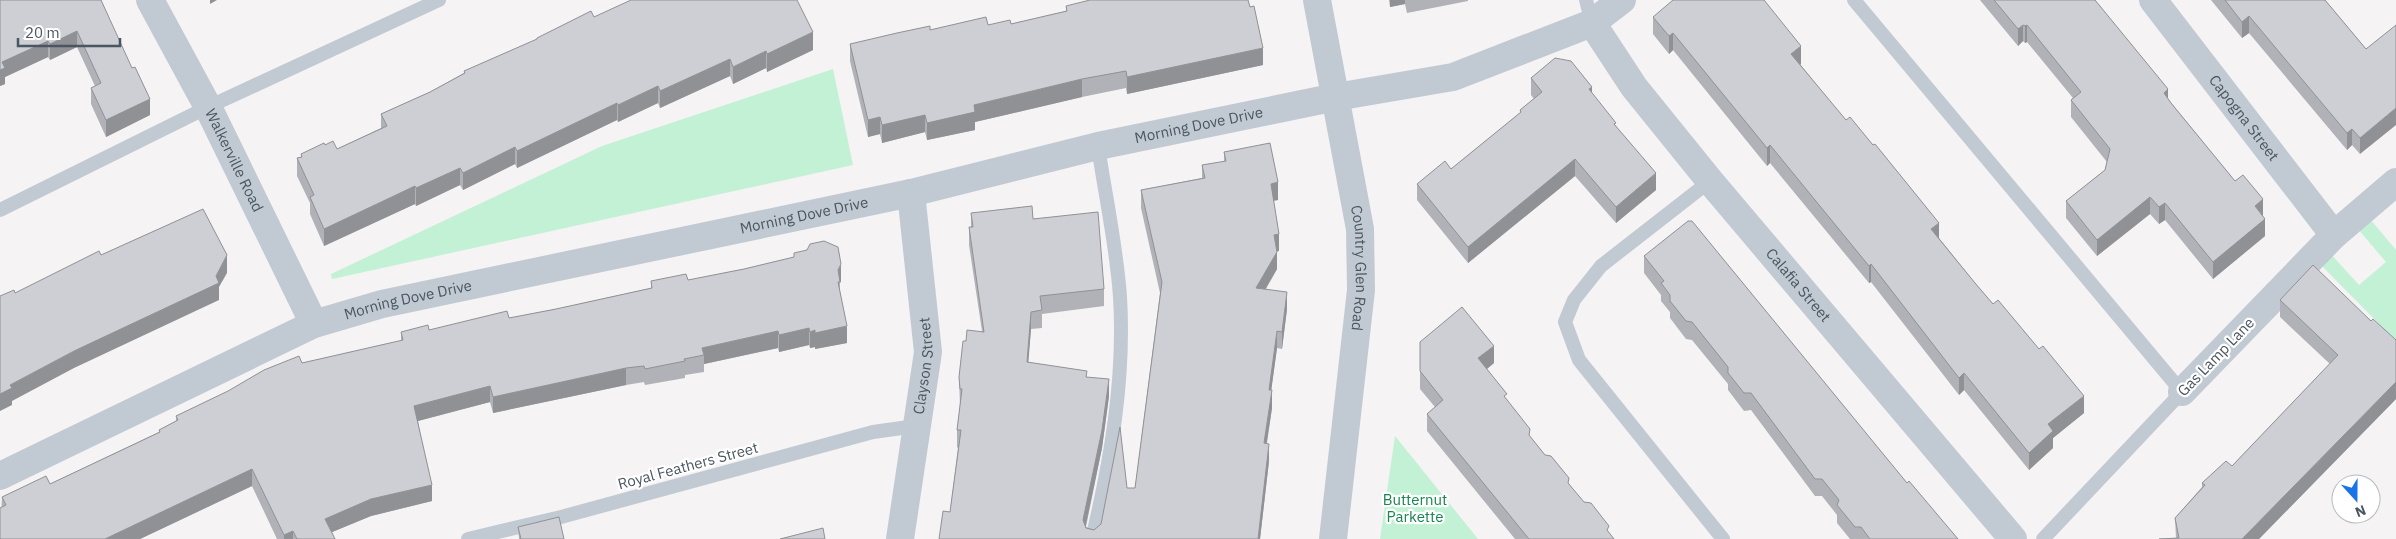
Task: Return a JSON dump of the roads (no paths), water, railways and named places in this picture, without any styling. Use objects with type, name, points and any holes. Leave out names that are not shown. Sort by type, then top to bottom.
[{"type":"street","name":"Walkerville Road","points":[[150,0],[208,107],[314,324]]},
{"type":"street","name":"Country Glen Road","points":[[1317,0],[1360,229],[1361,290],[1332,539]]},
{"type":"street","name":"Morning Dove Drive","points":[[0,476],[314,324],[382,304],[912,193],[1098,146],[1336,97],[1453,77],[1589,12],[1622,0]]},
{"type":"street","name":"Capogna Street","points":[[2153,0],[2334,236]]},
{"type":"street","name":"Calafia Street","points":[[1589,12],[1634,87],[1710,181],[2013,539]]},
{"type":"street","name":"Gas Lamp Lane","points":[[2182,392],[2334,236],[2396,182]]},
{"type":"street","name":"Clayson Street","points":[[900,539],[928,352],[912,193]]},
{"type":"lane","points":[[0,210],[208,107],[439,0]]},
{"type":"lane","points":[[1854,0],[2182,392]]},
{"type":"lane","points":[[1092,539],[1108,473],[1120,376],[1120,297],[1098,146]]},
{"type":"lane","points":[[1710,181],[1600,266],[1574,300],[1565,322],[1579,360],[1723,539]]},
{"type":"lane","name":"Gas Lamp Lane","points":[[2043,539],[2182,392]]},
{"type":"lane","name":"Royal Feathers Street","points":[[468,539],[561,517],[873,432],[916,426]]},
{"type":"park label","name":"Butternut Parkette","points":[[1415,508]]}]
